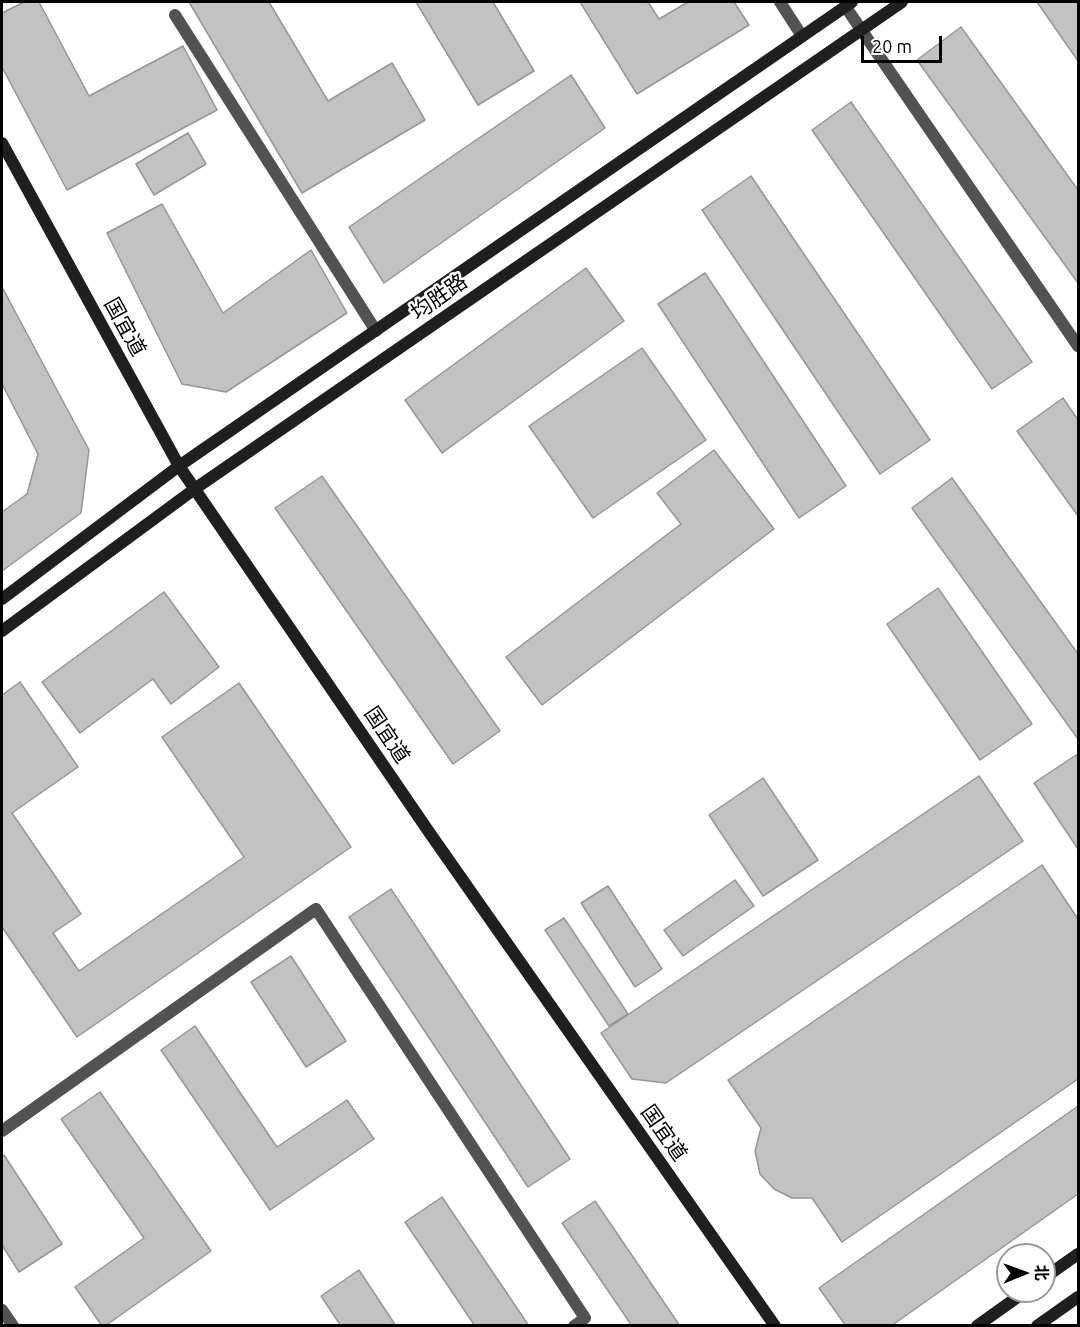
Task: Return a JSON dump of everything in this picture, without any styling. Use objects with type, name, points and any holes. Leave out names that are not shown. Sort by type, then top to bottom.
[{"type":"street","name":"均胜路","points":[[2,631],[196,488],[902,2]]},
{"type":"street","name":"均胜路","points":[[2,599],[180,466],[848,4]]},
{"type":"street","name":"国宜道","points":[[2,143],[180,466],[429,832],[775,1326]]},
{"type":"street","points":[[1056,1270],[1078,1254]]},
{"type":"street","points":[[1037,1326],[1078,1297]]},
{"type":"street","points":[[977,1326],[1009,1303]]},
{"type":"lane","points":[[780,2],[802,36]]},
{"type":"lane","points":[[848,4],[860,31],[1078,346]]},
{"type":"lane","points":[[175,15],[376,331]]},
{"type":"lane","points":[[2,1131],[316,909],[585,1318],[574,1326]]},
{"type":"lane","points":[[2,1310],[13,1326]]},
{"type":"building","points":[[24,2],[39,2],[89,96],[183,46],[217,110],[67,190],[2,67],[2,13]]},
{"type":"building","points":[[189,2],[269,2],[328,101],[392,63],[425,120],[302,193]]},
{"type":"building","points":[[416,2],[493,2],[534,71],[478,105]]},
{"type":"building","points":[[580,2],[648,2],[659,19],[688,2],[734,2],[749,25],[637,94]]},
{"type":"building","points":[[1037,2],[1078,2],[1078,61]]},
{"type":"building","points":[[961,27],[1078,190],[1078,283],[917,60]]},
{"type":"building","points":[[571,75],[605,128],[384,283],[349,227]]},
{"type":"building","points":[[851,102],[1032,362],[992,389],[812,130]]},
{"type":"building","points":[[188,133],[206,164],[154,195],[136,164]]},
{"type":"building","points":[[751,176],[930,440],[880,474],[702,210]]},
{"type":"building","points":[[162,204],[223,313],[311,250],[347,313],[226,392],[182,384],[107,233]]},
{"type":"building","points":[[586,268],[624,321],[442,453],[405,400]]},
{"type":"building","points":[[705,273],[846,486],[799,518],[658,304]]},
{"type":"building","points":[[2,287],[89,450],[81,513],[2,571],[2,512],[27,494],[38,454],[2,384]]},
{"type":"building","points":[[642,348],[706,440],[593,518],[529,426]]},
{"type":"building","points":[[1063,398],[1078,420],[1078,516],[1017,431]]},
{"type":"building","points":[[714,450],[774,529],[542,705],[506,657],[681,524],[657,493]]},
{"type":"building","points":[[322,476],[500,731],[453,764],[275,508]]},
{"type":"building","points":[[952,478],[1078,654],[1078,739],[912,508]]},
{"type":"building","points":[[938,588],[1032,724],[980,760],[887,624]]},
{"type":"building","points":[[164,592],[219,667],[171,704],[153,679],[80,733],[42,682]]},
{"type":"building","points":[[20,682],[78,767],[12,813],[81,914],[53,933],[79,971],[244,857],[162,737],[239,683],[351,847],[77,1037],[2,927],[2,695]]},
{"type":"building","points":[[1076,755],[1078,758],[1078,849],[1034,783]]},
{"type":"building","points":[[979,776],[1023,841],[666,1083],[632,1079],[601,1033]]},
{"type":"building","points":[[763,778],[818,860],[763,896],[709,815]]},
{"type":"building","points":[[1042,865],[1078,919],[1078,1079],[842,1242],[812,1198],[792,1198],[774,1189],[760,1174],[755,1151],[761,1128],[728,1080]]},
{"type":"building","points":[[735,880],[754,906],[683,956],[664,930]]},
{"type":"building","points":[[608,886],[662,969],[635,987],[581,903]]},
{"type":"building","points":[[391,889],[570,1159],[528,1187],[349,917]]},
{"type":"building","points":[[564,918],[628,1014],[609,1026],[545,930]]},
{"type":"building","points":[[291,956],[346,1041],[306,1067],[251,982]]},
{"type":"building","points":[[195,1026],[277,1147],[347,1100],[374,1139],[270,1210],[161,1050]]},
{"type":"building","points":[[100,1092],[211,1251],[105,1326],[102,1326],[75,1287],[144,1238],[61,1119]]},
{"type":"building","points":[[1078,1106],[1078,1194],[1009,1243],[996,1243],[996,1252],[891,1326],[846,1326],[819,1288]]},
{"type":"building","points":[[4,1155],[62,1244],[19,1272],[2,1245],[2,1157]]},
{"type":"building","points":[[442,1197],[529,1326],[475,1326],[405,1222]]},
{"type":"building","points":[[595,1201],[680,1326],[632,1326],[562,1223]]},
{"type":"building","points":[[359,1270],[396,1326],[341,1326],[321,1296]]}]
